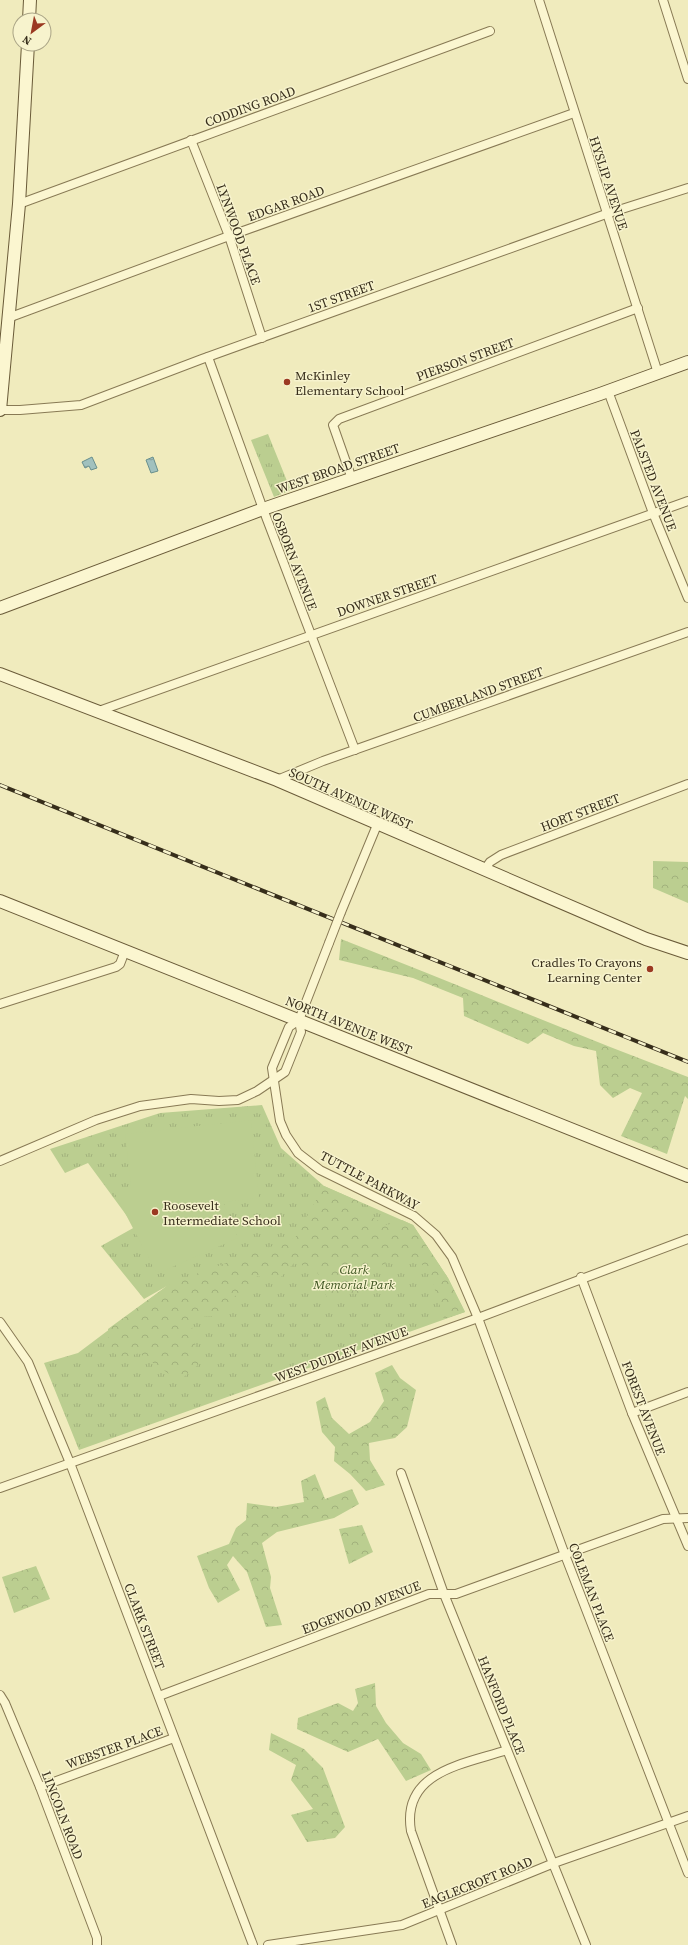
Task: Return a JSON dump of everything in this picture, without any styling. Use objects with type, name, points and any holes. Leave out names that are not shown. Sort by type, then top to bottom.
[{"type":"main road","points":[[29,12],[30,0]]},
{"type":"main road","points":[[0,410],[19,204],[28,52]]},
{"type":"main road","name":"WEST BROAD STREET","points":[[0,608],[263,509],[608,391],[688,362]]},
{"type":"main road","name":"SOUTH AVENUE WEST","points":[[0,674],[95,712],[276,780],[646,939],[688,953]]},
{"type":"main road","name":"NORTH AVENUE WEST","points":[[0,901],[688,1176]]},
{"type":"street","name":"HYSLIP AVENUE","points":[[539,0],[606,214],[658,373]]},
{"type":"street","points":[[663,0],[688,79]]},
{"type":"street","name":"CODDING ROAD","points":[[19,204],[490,30]]},
{"type":"street","name":"EDGAR ROAD","points":[[8,318],[229,236],[574,113]]},
{"type":"street","name":"LYNWOOD PLACE","points":[[191,140],[229,236],[262,338]]},
{"type":"street","name":"1ST STREET","points":[[0,410],[20,410],[81,404],[606,214],[688,188]]},
{"type":"street","name":"PIERSON STREET","points":[[352,479],[333,426],[339,419],[638,308]]},
{"type":"street","name":"OSBORN AVENUE","points":[[208,357],[310,635],[355,750]]},
{"type":"street","name":"PALSTED AVENUE","points":[[608,391],[653,513],[688,598]]},
{"type":"street","name":"DOWNER STREET","points":[[95,712],[688,501]]},
{"type":"street","name":"CUMBERLAND STREET","points":[[276,780],[355,750],[688,632]]},
{"type":"street","name":"HORT STREET","points":[[485,870],[490,862],[501,855],[688,784]]},
{"type":"street","name":"TUTTLE PARKWAY","points":[[0,1161],[96,1120],[140,1106],[191,1098],[219,1101],[238,1100],[257,1092],[285,1072],[301,1032],[299,1020],[377,824]]},
{"type":"street","points":[[0,1004],[116,967],[120,964],[125,951]]},
{"type":"street","name":"TUTTLE PARKWAY","points":[[299,1020],[289,1027],[272,1068],[280,1121],[286,1135],[298,1153],[320,1170],[414,1216],[436,1236],[452,1257],[478,1318]]},
{"type":"street","name":"WEST DUDLEY AVENUE","points":[[0,1488],[478,1318],[581,1277],[688,1239]]},
{"type":"street","name":"FOREST AVENUE","points":[[581,1277],[632,1413],[688,1546]]},
{"type":"street","name":"COLEMAN PLACE","points":[[478,1318],[565,1555],[688,1873]]},
{"type":"street","name":"CLARK STREET","points":[[0,1322],[28,1362],[70,1463],[253,1945]]},
{"type":"street","points":[[632,1413],[688,1392]]},
{"type":"street","name":"HANFORD PLACE","points":[[401,1473],[444,1594],[586,1945]]},
{"type":"street","name":"EDGEWOOD AVENUE","points":[[159,1696],[429,1594],[456,1594],[663,1519],[688,1518]]},
{"type":"street","name":"LINCOLN ROAD","points":[[0,1695],[5,1703],[40,1787],[97,1938],[97,1945]]},
{"type":"street","name":"WEBSTER PLACE","points":[[40,1787],[174,1738]]},
{"type":"street","points":[[452,1945],[410,1830],[409,1820],[412,1801],[419,1787],[435,1775],[507,1750]]},
{"type":"street","name":"EAGLECROFT ROAD","points":[[268,1945],[402,1925],[554,1863],[688,1816]]},
{"type":"green space","points":[[268,434],[287,481],[298,477],[301,486],[274,497],[251,440]]},
{"type":"green space","points":[[653,861],[688,862],[688,903],[653,888]]},
{"type":"green space","points":[[341,939],[688,1077],[688,1099],[685,1096],[667,1154],[621,1136],[642,1093],[630,1088],[613,1098],[600,1085],[596,1051],[574,1046],[543,1033],[528,1044],[464,1016],[463,998],[413,978],[339,960]]},
{"type":"green space","name":"Clark Memorial Park","points":[[262,1105],[281,1148],[324,1186],[413,1225],[448,1278],[465,1312],[79,1450],[44,1363],[78,1353],[167,1286],[144,1299],[101,1246],[135,1227],[88,1163],[65,1173],[50,1149],[160,1113]]},
{"type":"green space","points":[[251,1120],[259,1198],[223,1202],[238,1238],[161,1272],[155,1270],[115,1194],[131,1186],[125,1134]]},
{"type":"green space","points":[[324,1186],[358,1201],[359,1211],[387,1225],[402,1220],[413,1225],[448,1278],[465,1312],[444,1319],[429,1271],[415,1258],[402,1258],[373,1268],[359,1262],[353,1272],[363,1292],[327,1298],[316,1269],[294,1263],[277,1281],[257,1276],[251,1292],[235,1296],[220,1316],[193,1317],[192,1327],[199,1364],[179,1381],[139,1353],[119,1359],[108,1341],[108,1329],[171,1283],[295,1238]]},
{"type":"green space","points":[[392,1365],[400,1378],[416,1390],[407,1427],[395,1438],[369,1443],[370,1460],[385,1485],[366,1491],[350,1474],[334,1461],[335,1447],[322,1432],[316,1402],[325,1397],[332,1418],[349,1434],[370,1422],[384,1401],[375,1373]]},
{"type":"green space","points":[[315,1474],[325,1499],[352,1489],[359,1504],[334,1518],[277,1532],[262,1543],[271,1577],[270,1588],[282,1625],[266,1627],[247,1572],[233,1556],[227,1565],[240,1590],[218,1603],[209,1588],[197,1556],[229,1544],[236,1528],[246,1520],[247,1503],[276,1507],[304,1502],[301,1481]]},
{"type":"green space","points":[[362,1525],[373,1552],[349,1564],[339,1529]]},
{"type":"green space","points":[[36,1566],[50,1599],[14,1613],[2,1577]]},
{"type":"green space","points":[[375,1683],[376,1706],[386,1723],[403,1743],[421,1754],[431,1770],[406,1781],[378,1739],[348,1752],[297,1729],[298,1718],[338,1703],[353,1711],[358,1703],[355,1689]]},
{"type":"green space","points":[[271,1733],[304,1749],[323,1768],[345,1827],[335,1838],[307,1842],[291,1815],[313,1809],[291,1780],[296,1765],[269,1750]]},
{"type":"water","points":[[92,457],[97,468],[91,470],[89,466],[85,468],[82,462]]},
{"type":"water","points":[[153,457],[158,471],[151,473],[146,460]]},
{"type":"railway","points":[[0,785],[688,1062]]},
{"type":"place","name":"McKinley Elementary School","points":[[287,382]]},
{"type":"place","name":"Cradles To Crayons Learning Center","points":[[650,969]]},
{"type":"place","name":"Roosevelt Intermediate School","points":[[155,1212]]}]
